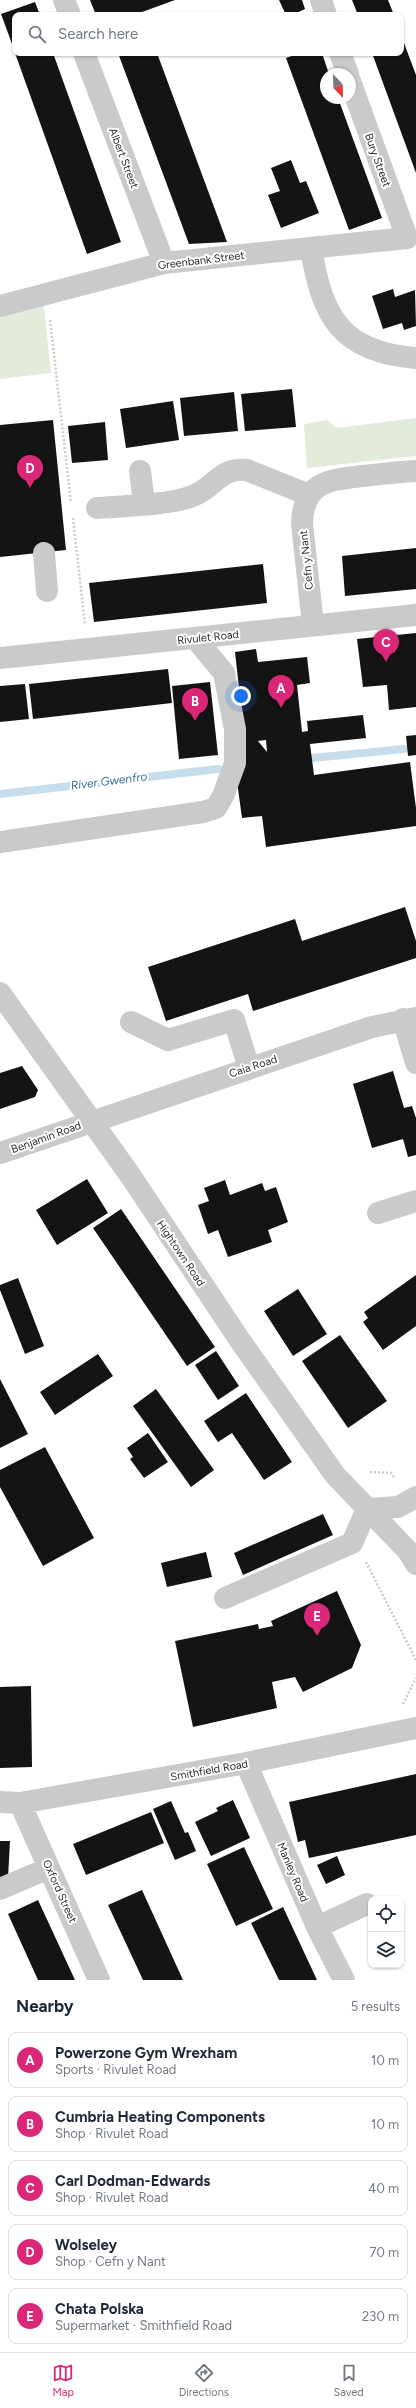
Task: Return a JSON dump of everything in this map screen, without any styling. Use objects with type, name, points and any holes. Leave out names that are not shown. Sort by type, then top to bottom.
[{"type":"street","points":[[64,0],[69,12]]},
{"type":"street","points":[[321,0],[325,12]]},
{"type":"street","name":"Albert Street","points":[[85,56],[164,263]]},
{"type":"street","points":[[341,56],[346,68]]},
{"type":"street","name":"Bury Street","points":[[356,98],[406,238]]},
{"type":"street","name":"Greenbank Street","points":[[0,306],[164,263],[406,238]]},
{"type":"street","points":[[311,248],[321,293],[335,324],[347,334],[373,349],[389,354],[416,358]]},
{"type":"street","points":[[98,508],[186,499],[208,487],[223,473],[239,469],[247,470],[309,495],[320,485],[334,479],[416,471]]},
{"type":"street","points":[[140,471],[144,503]]},
{"type":"street","name":"Cefn y Nant","points":[[309,495],[303,508],[302,524],[313,625]]},
{"type":"street","points":[[44,553],[47,591]]},
{"type":"street","name":"Rivulet Road","points":[[0,658],[416,615]]},
{"type":"street","points":[[0,842],[203,812],[216,808],[223,796],[235,763],[235,729],[224,673],[196,638]]},
{"type":"street","name":"Hightown Road","points":[[0,993],[92,1120],[239,1339],[319,1451],[334,1475],[408,1551],[416,1564]]},
{"type":"street","points":[[409,1018],[416,1063]]},
{"type":"street","name":"Caia Road","points":[[92,1120],[372,1027],[409,1018]]},
{"type":"street","points":[[131,1022],[168,1040],[234,1020],[249,1068]]},
{"type":"street","name":"Benjamin Road","points":[[0,1153],[92,1120]]},
{"type":"street","points":[[378,1213],[416,1201]]},
{"type":"street","points":[[225,1598],[352,1543],[367,1509],[398,1507],[412,1499]]},
{"type":"street","name":"Smithfield Road","points":[[10,1803],[246,1764],[416,1728]]},
{"type":"street","name":"Manley Road","points":[[246,1764],[317,1927],[344,1980]]},
{"type":"street","name":"Oxford Street","points":[[10,1803],[49,1868],[99,1980]]},
{"type":"street","points":[[0,1889],[49,1868]]},
{"type":"street","points":[[317,1927],[367,1904]]},
{"type":"path","points":[[49,317],[72,507]]},
{"type":"path","points":[[72,514],[88,649]]},
{"type":"path","points":[[365,1469],[370,1473],[391,1473],[412,1499]]},
{"type":"green space","points":[[43,298],[51,373],[0,379],[0,310]]},
{"type":"green space","points":[[416,418],[416,456],[307,468],[304,424],[327,420],[337,428]]},
{"type":"building","points":[[90,0],[175,0],[142,12],[95,12]]},
{"type":"building","points":[[279,0],[302,0],[305,9],[298,12],[285,12]]},
{"type":"building","points":[[352,0],[388,0],[393,12],[357,12]]},
{"type":"building","points":[[35,2],[39,12],[12,12],[12,44],[1,14]]},
{"type":"building","points":[[404,43],[416,75],[416,173],[373,56],[404,56]]},
{"type":"building","points":[[16,56],[54,56],[121,242],[87,254]]},
{"type":"building","points":[[119,56],[158,56],[227,242],[189,244]]},
{"type":"building","points":[[292,56],[323,56],[327,68],[320,68],[320,104],[340,104],[382,218],[349,230],[286,58]]},
{"type":"building","points":[[291,160],[300,183],[306,181],[319,213],[281,228],[268,195],[280,191],[271,168]]},
{"type":"building","points":[[393,289],[395,297],[415,290],[416,326],[404,330],[402,323],[383,329],[372,296]]},
{"type":"building","points":[[292,389],[296,427],[245,431],[241,394]]},
{"type":"building","points":[[234,392],[238,431],[184,436],[180,398]]},
{"type":"building","points":[[173,401],[179,440],[126,448],[120,409]]},
{"type":"building","points":[[53,420],[66,550],[0,557],[0,425]]},
{"type":"building","points":[[105,422],[108,460],[72,463],[68,426]]},
{"type":"building","points":[[416,548],[416,589],[345,596],[342,556]]},
{"type":"building","points":[[263,564],[267,603],[94,622],[89,583]]},
{"type":"building","points":[[416,633],[416,707],[389,710],[387,685],[363,687],[357,639]]},
{"type":"building","points":[[256,649],[258,662],[307,657],[310,683],[297,685],[302,732],[308,731],[307,721],[363,715],[366,738],[310,744],[314,775],[410,762],[416,808],[416,826],[266,847],[262,816],[242,818],[235,767],[245,742],[235,652]],"holes":[[[266,740],[267,752],[258,741]]]},
{"type":"building","points":[[168,669],[172,703],[33,719],[29,684]]},
{"type":"building","points":[[210,682],[218,755],[179,759],[172,686]]},
{"type":"building","points":[[25,684],[29,719],[0,722],[0,686]]},
{"type":"building","points":[[416,735],[416,755],[408,756],[406,736]]},
{"type":"building","points":[[405,907],[416,941],[416,958],[253,1011],[248,994],[166,1021],[148,967],[295,919],[302,941]]},
{"type":"building","points":[[22,1066],[38,1090],[35,1097],[0,1109],[0,1073]]},
{"type":"building","points":[[393,1071],[404,1108],[412,1106],[416,1118],[416,1155],[408,1157],[403,1139],[372,1148],[353,1084]]},
{"type":"building","points":[[87,1179],[108,1213],[57,1245],[36,1210]]},
{"type":"building","points":[[225,1180],[230,1195],[262,1183],[265,1191],[276,1187],[288,1222],[268,1230],[272,1242],[228,1257],[218,1230],[208,1234],[198,1205],[209,1201],[204,1188]]},
{"type":"building","points":[[121,1209],[215,1347],[187,1366],[93,1228]]},
{"type":"building","points":[[416,1275],[416,1326],[383,1350],[363,1322],[368,1318],[364,1312]]},
{"type":"building","points":[[18,1278],[44,1346],[25,1354],[0,1290],[0,1285]]},
{"type":"building","points":[[298,1289],[327,1334],[293,1356],[264,1311]]},
{"type":"building","points":[[340,1335],[387,1401],[348,1428],[302,1361]]},
{"type":"building","points":[[216,1351],[239,1386],[218,1400],[195,1365]]},
{"type":"building","points":[[98,1354],[113,1376],[55,1415],[40,1392]]},
{"type":"building","points":[[0,1379],[28,1434],[0,1448]]},
{"type":"building","points":[[156,1389],[214,1470],[191,1487],[133,1406]]},
{"type":"building","points":[[246,1393],[292,1462],[264,1480],[232,1433],[218,1442],[204,1421]]},
{"type":"building","points":[[148,1433],[168,1462],[144,1478],[130,1459],[133,1457],[127,1448]]},
{"type":"building","points":[[45,1447],[94,1538],[43,1566],[0,1487],[0,1470]]},
{"type":"building","points":[[323,1514],[333,1535],[243,1575],[234,1553]]},
{"type":"building","points":[[206,1552],[212,1577],[167,1587],[161,1563]]},
{"type":"building","points":[[337,1591],[361,1645],[352,1668],[303,1692],[295,1677],[272,1682],[277,1708],[193,1727],[175,1641],[258,1624],[259,1629],[273,1626],[271,1621]]},
{"type":"building","points":[[31,1686],[32,1767],[0,1768],[0,1687]]},
{"type":"building","points":[[416,1774],[416,1835],[309,1858],[305,1840],[298,1842],[289,1802]]},
{"type":"building","points":[[233,1800],[250,1838],[211,1856],[195,1822],[218,1811],[216,1808]]},
{"type":"building","points":[[171,1801],[185,1833],[188,1832],[196,1851],[175,1860],[153,1809]]},
{"type":"building","points":[[151,1812],[164,1843],[86,1875],[73,1844]]},
{"type":"building","points":[[0,1841],[10,1841],[8,1878],[0,1878]]},
{"type":"building","points":[[244,1847],[273,1909],[236,1926],[207,1864]]},
{"type":"building","points":[[337,1856],[345,1875],[326,1884],[317,1865]]},
{"type":"building","points":[[142,1890],[183,1980],[143,1980],[108,1905]]},
{"type":"building","points":[[38,1900],[75,1980],[38,1980],[8,1914]]},
{"type":"building","points":[[283,1907],[317,1980],[279,1980],[251,1923]]},
{"type":"waterway","name":"River Gwenfro","points":[[312,758],[404,749]]},
{"type":"waterway","name":"River Gwenfro","points":[[0,794],[218,769]]},
{"type":"place","name":"Wolseley","points":[[30,488]]},
{"type":"place","name":"Carl Dodman-Edwards","points":[[386,662]]},
{"type":"place","name":"Powerzone Gym Wrexham","points":[[281,708]]},
{"type":"place","name":"Cumbria Heating Components","points":[[195,721]]},
{"type":"place","name":"Chata Polska","points":[[317,1636]]}]
